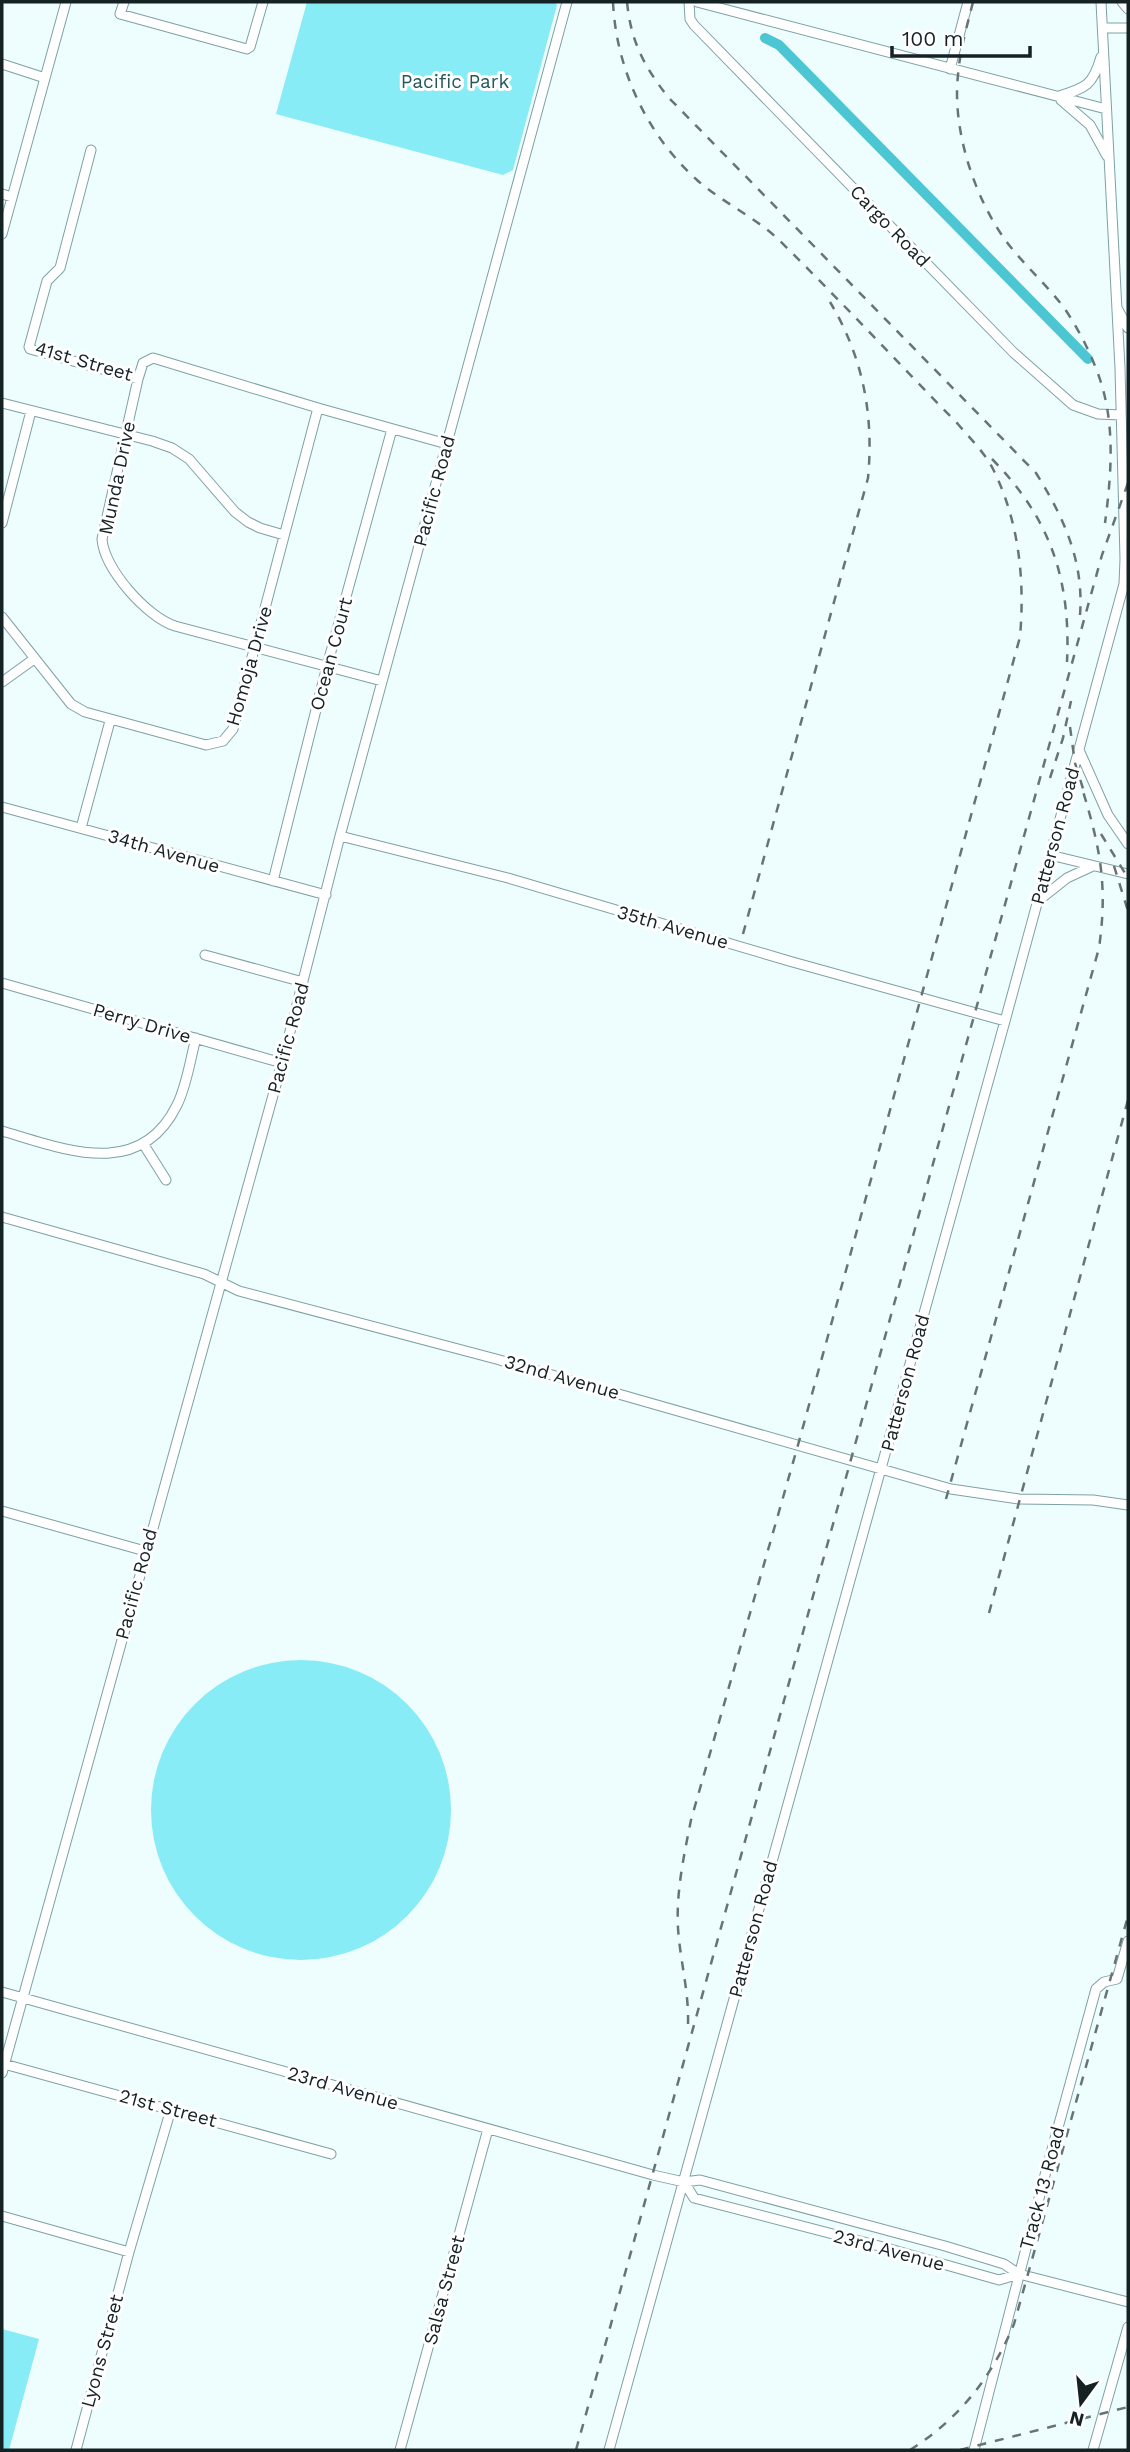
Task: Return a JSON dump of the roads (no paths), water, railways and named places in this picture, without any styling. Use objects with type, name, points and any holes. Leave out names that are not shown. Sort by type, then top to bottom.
[{"type":"street","points":[[2,234],[66,2]]},
{"type":"street","points":[[124,2],[120,14],[247,49],[250,47],[263,2]]},
{"type":"street","name":"Pacific Road","points":[[3,2068],[282,1063],[340,836],[567,2]]},
{"type":"street","name":"Cargo Road","points":[[689,2],[694,25],[1014,353],[1073,405],[1098,414],[1121,415]]},
{"type":"street","points":[[697,2],[1106,109]]},
{"type":"street","points":[[950,69],[968,2]]},
{"type":"street","name":"Patterson Road","points":[[609,2450],[1124,584],[1121,415],[1124,371],[1116,305],[1101,2]]},
{"type":"street","points":[[1122,2],[1128,9]]},
{"type":"street","points":[[1103,27],[1128,28]]},
{"type":"street","points":[[1057,97],[1084,88],[1092,80],[1103,49]]},
{"type":"street","points":[[2,64],[45,78]]},
{"type":"street","points":[[1057,97],[1090,125],[1108,158]]},
{"type":"street","name":"41st Street","points":[[91,150],[60,268],[47,281],[30,349],[138,379],[143,363],[153,358],[447,444]]},
{"type":"street","points":[[2,194],[12,197]]},
{"type":"street","points":[[1116,305],[1128,328]]},
{"type":"street","name":"Munda Drive","points":[[138,379],[103,533],[103,547],[109,564],[144,608],[155,617],[176,626],[382,681]]},
{"type":"street","points":[[2,403],[162,444],[181,453],[200,470],[241,517],[260,528],[284,535]]},
{"type":"street","name":"Homoja Drive","points":[[2,617],[78,709],[205,745],[218,744],[229,736],[233,729],[318,408]]},
{"type":"street","points":[[2,523],[31,411]]},
{"type":"street","name":"Ocean Court","points":[[273,880],[327,666],[392,429]]},
{"type":"street","points":[[1121,462],[1128,435]]},
{"type":"street","points":[[2,681],[34,659]]},
{"type":"street","points":[[81,828],[110,720]]},
{"type":"street","points":[[1079,750],[1108,815],[1128,844]]},
{"type":"street","name":"34th Avenue","points":[[2,807],[326,895]]},
{"type":"street","name":"35th Avenue","points":[[340,836],[508,878],[1005,1021]]},
{"type":"street","points":[[1050,855],[1128,874]]},
{"type":"street","points":[[1037,902],[1067,878],[1093,866]]},
{"type":"street","points":[[205,956],[303,982]]},
{"type":"street","name":"Perry Drive","points":[[2,983],[282,1063]]},
{"type":"street","points":[[2,1131],[54,1146],[103,1154],[126,1152],[144,1145],[164,1125],[176,1107],[196,1038]]},
{"type":"street","points":[[144,1145],[166,1180]]},
{"type":"street","name":"32nd Avenue","points":[[2,1217],[204,1274],[239,1291],[496,1359],[949,1489],[1019,1499],[1093,1500],[1128,1504]]},
{"type":"street","points":[[2,1511],[145,1551]]},
{"type":"street","name":"Track 13 Road","points":[[974,2450],[1096,1989],[1104,1982],[1117,1979],[1128,1941]]},
{"type":"street","name":"23rd Avenue","points":[[2,1992],[684,2182],[700,2180],[945,2246],[1004,2264],[1019,2274],[1128,2302]]},
{"type":"street","name":"21st Street","points":[[3,2068],[171,2109],[331,2154]]},
{"type":"street","name":"Lyons Street","points":[[76,2450],[128,2252],[171,2109]]},
{"type":"street","name":"Salsa Street","points":[[400,2450],[488,2129]]},
{"type":"street","name":"23rd Avenue","points":[[684,2182],[694,2198],[999,2280],[1019,2274]]},
{"type":"street","points":[[2,2216],[128,2252]]},
{"type":"street","points":[[1093,2450],[1128,2327]]},
{"type":"waterway","points":[[765,38],[779,45],[1088,359]]},
{"type":"railway","points":[[613,2],[620,52],[628,76],[649,122],[663,143],[697,180],[779,240],[958,424]]},
{"type":"railway","points":[[627,2],[640,53],[668,97],[1036,473],[1070,541],[1079,576],[1080,615]]},
{"type":"railway","points":[[973,2],[958,75],[958,118],[962,140],[975,183],[995,223],[1013,250],[1065,309],[1095,366],[1102,385],[1109,424],[1110,463],[1105,523]]},
{"type":"railway","points":[[743,934],[868,478],[869,432],[864,387],[851,344],[830,302]]},
{"type":"railway","points":[[688,2024],[679,1940],[678,1901],[691,1820],[798,1445],[1020,637],[1022,593],[1018,550],[1008,508],[988,460],[951,416]]},
{"type":"railway","points":[[992,459],[1029,504],[1053,552],[1065,604],[1067,662]]},
{"type":"railway","points":[[576,2450],[1102,555],[1128,483]]},
{"type":"railway","points":[[1050,778],[1071,701]]},
{"type":"railway","points":[[1070,727],[1075,763],[1085,795]]},
{"type":"railway","points":[[946,1499],[1099,948],[1103,905],[1101,866],[1082,788]]},
{"type":"railway","points":[[1101,834],[1128,878]]},
{"type":"railway","points":[[1114,866],[1128,911]]},
{"type":"railway","points":[[989,1613],[1128,1100]]},
{"type":"railway","points":[[910,2450],[944,2425],[972,2395],[995,2362],[1014,2324],[1128,1916]]},
{"type":"railway","points":[[960,2450],[1128,2407]]},
{"type":"park label","name":"Pacific Park","points":[[455,81]]}]
